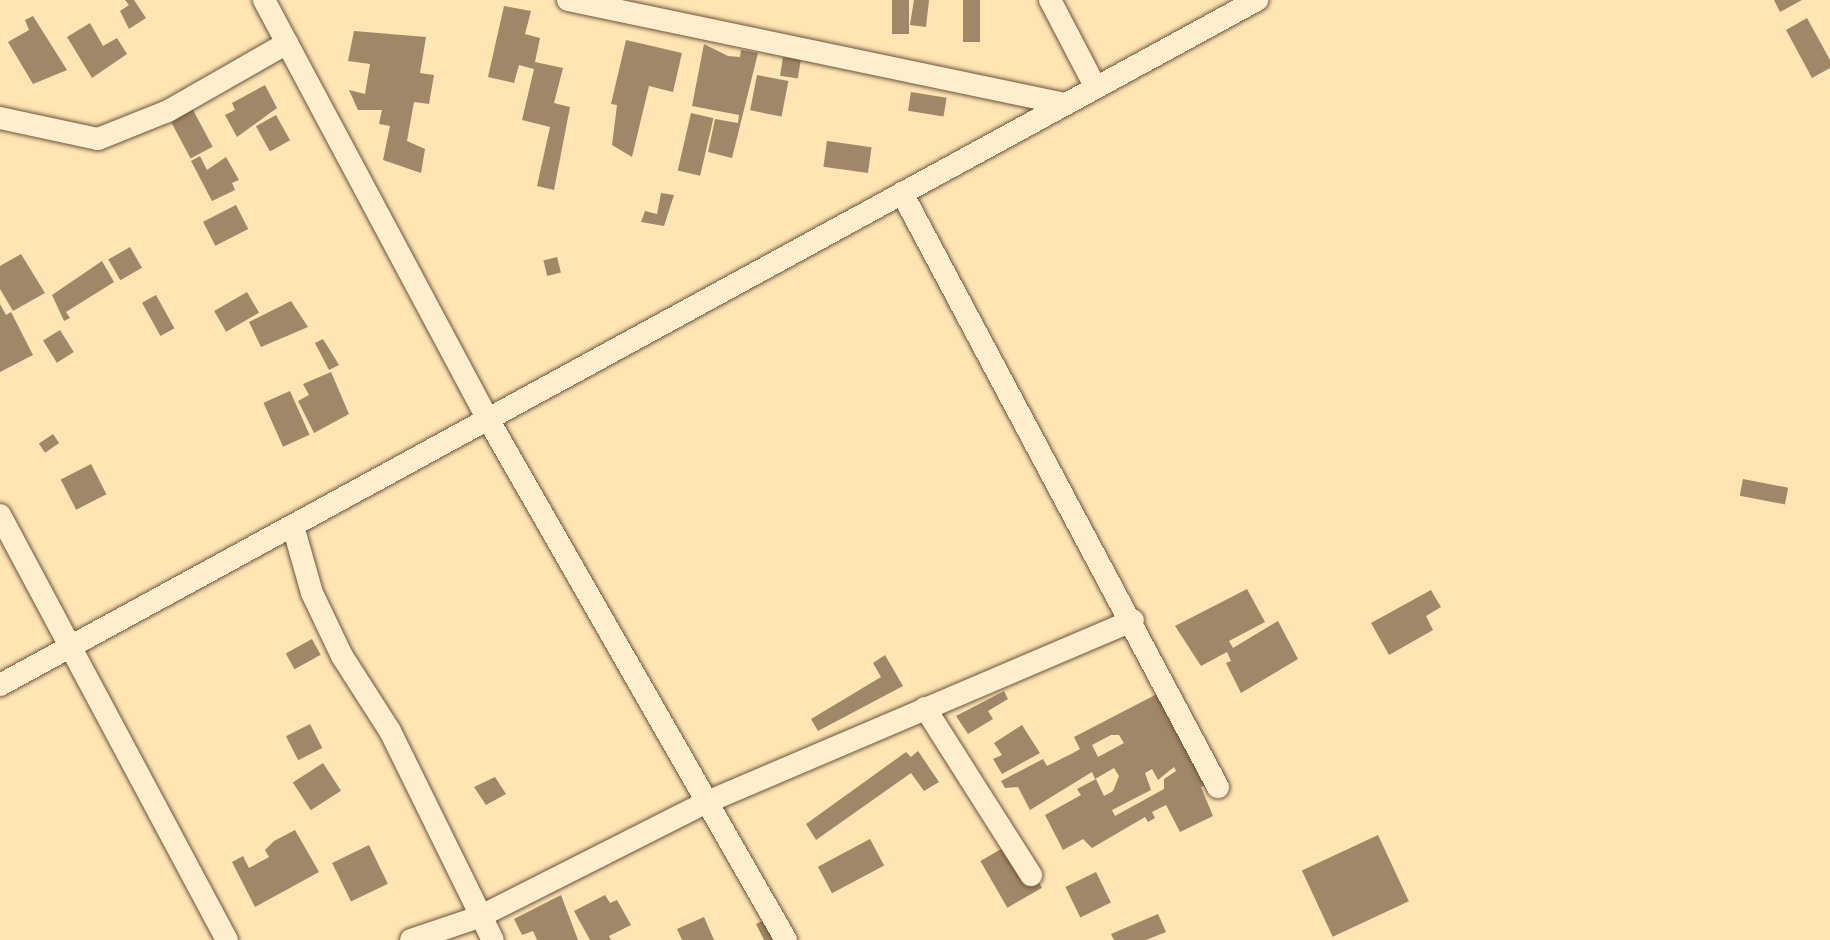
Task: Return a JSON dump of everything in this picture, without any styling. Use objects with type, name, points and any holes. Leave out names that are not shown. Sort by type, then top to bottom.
[{"type":"street","points":[[264,0],[488,419],[786,940]]},
{"type":"street","points":[[568,0],[1065,104]]},
{"type":"street","points":[[1050,0],[1096,88]]},
{"type":"street","points":[[0,685],[1257,0]]},
{"type":"street","points":[[0,118],[98,139],[168,111],[287,43]]},
{"type":"street","points":[[902,193],[1133,620],[1218,787]]},
{"type":"street","points":[[0,515],[227,940]]},
{"type":"street","points":[[293,526],[324,618],[390,731],[493,940]]},
{"type":"street","points":[[411,940],[479,917],[707,802],[1133,620]]},
{"type":"street","points":[[925,708],[1031,875]]},
{"type":"building","points":[[125,0],[134,0],[146,18],[129,29],[120,11],[129,5]]},
{"type":"building","points":[[892,0],[909,0],[909,34],[892,34]]},
{"type":"building","points":[[914,0],[929,0],[926,27],[910,25]]},
{"type":"building","points":[[963,0],[980,0],[980,42],[963,42]]},
{"type":"building","points":[[1774,0],[1802,0],[1780,12]]},
{"type":"building","points":[[504,6],[531,11],[525,34],[540,38],[535,62],[563,68],[554,103],[570,107],[554,190],[537,186],[550,127],[522,120],[534,69],[519,65],[514,83],[488,77]]},
{"type":"building","points":[[33,16],[67,70],[33,84],[8,42],[29,30],[25,20]]},
{"type":"building","points":[[1807,18],[1830,60],[1830,68],[1812,78],[1786,30]]},
{"type":"building","points":[[90,23],[103,46],[117,38],[127,54],[92,78],[67,37]]},
{"type":"building","points":[[354,31],[426,37],[420,73],[434,75],[429,104],[414,102],[407,141],[425,149],[421,173],[383,160],[390,126],[379,124],[382,110],[358,110],[349,90],[365,94],[370,64],[348,61]]},
{"type":"building","points":[[626,40],[682,53],[673,92],[649,86],[632,157],[612,145],[617,105],[611,104]]},
{"type":"building","points":[[704,44],[728,56],[740,57],[741,50],[758,53],[732,158],[708,152],[715,119],[738,123],[739,115],[692,106]]},
{"type":"building","points":[[783,57],[801,60],[798,79],[780,76]]},
{"type":"building","points":[[757,75],[788,81],[782,116],[750,110]]},
{"type":"building","points":[[265,85],[277,108],[237,137],[225,115],[235,110],[232,103]]},
{"type":"building","points":[[911,92],[947,98],[944,116],[908,111]]},
{"type":"building","points":[[192,108],[213,147],[191,159],[170,120]]},
{"type":"building","points":[[691,113],[713,118],[700,176],[678,170]]},
{"type":"building","points":[[276,115],[290,140],[270,152],[256,126]]},
{"type":"building","points":[[827,141],[872,147],[868,173],[823,167]]},
{"type":"building","points":[[200,156],[207,170],[226,157],[239,180],[232,183],[235,190],[212,201],[191,161]]},
{"type":"building","points":[[661,193],[674,195],[664,226],[641,222],[645,211],[657,214]]},
{"type":"building","points":[[236,205],[248,229],[215,246],[203,222]]},
{"type":"building","points":[[130,247],[142,268],[120,280],[108,260]]},
{"type":"building","points":[[21,254],[45,293],[13,311],[0,289],[0,266]]},
{"type":"building","points":[[557,257],[561,273],[547,276],[543,260]]},
{"type":"building","points":[[102,261],[114,282],[66,312],[70,318],[64,321],[52,295]]},
{"type":"building","points":[[247,292],[259,313],[226,332],[214,311]]},
{"type":"building","points":[[156,295],[174,328],[160,336],[142,303]]},
{"type":"building","points":[[291,301],[308,327],[261,347],[249,322]]},
{"type":"building","points":[[0,304],[6,315],[11,312],[33,355],[0,372]]},
{"type":"building","points":[[60,330],[74,352],[57,363],[43,341]]},
{"type":"building","points":[[323,339],[339,365],[329,370],[315,343]]},
{"type":"building","points":[[331,372],[349,414],[314,433],[298,401],[309,395],[303,384]]},
{"type":"building","points":[[290,391],[310,435],[283,447],[264,403]]},
{"type":"building","points":[[53,434],[59,443],[45,453],[39,444]]},
{"type":"building","points":[[91,464],[106,494],[76,510],[61,479]]},
{"type":"building","points":[[1743,479],[1788,488],[1785,504],[1740,496]]},
{"type":"building","points":[[1247,589],[1265,622],[1229,641],[1233,648],[1278,621],[1298,659],[1241,693],[1226,663],[1231,661],[1227,652],[1201,666],[1175,626]]},
{"type":"building","points":[[1431,590],[1441,607],[1426,616],[1433,630],[1389,655],[1371,623]]},
{"type":"building","points":[[312,639],[321,655],[294,669],[286,654]]},
{"type":"building","points":[[885,655],[903,686],[818,731],[811,719],[881,677],[873,663]]},
{"type":"building","points":[[1004,691],[1008,699],[988,711],[993,719],[968,734],[956,716]]},
{"type":"building","points":[[1157,694],[1207,784],[1201,787],[1213,816],[1180,832],[1166,805],[1152,812],[1155,818],[1148,822],[1145,817],[1092,848],[1083,839],[1063,850],[1045,815],[1081,795],[1077,789],[1096,779],[1104,796],[1113,791],[1119,776],[1114,768],[1095,779],[1092,772],[1030,810],[1018,787],[1005,788],[1001,781],[1043,759],[1047,766],[1080,749],[1074,737]],"holes":[[[1111,735],[1119,735],[1124,743],[1098,757],[1092,745]],[[1174,767],[1176,771],[1164,779],[1164,789],[1115,816],[1112,810],[1151,790],[1145,773],[1152,769],[1158,780]]]},
{"type":"building","points":[[310,724],[322,748],[298,760],[286,736]]},
{"type":"building","points":[[1022,725],[1040,753],[1002,774],[993,759],[1002,755],[994,743]]},
{"type":"building","points":[[918,751],[939,782],[924,791],[911,773],[816,840],[806,824],[906,752],[911,757]]},
{"type":"building","points":[[323,763],[341,791],[311,810],[293,783]]},
{"type":"building","points":[[495,777],[506,794],[486,805],[474,787]]},
{"type":"building","points":[[295,830],[319,872],[255,907],[232,862],[243,856],[249,868],[269,857],[265,850],[274,841]]},
{"type":"building","points":[[1378,835],[1409,901],[1333,937],[1302,870]]},
{"type":"building","points":[[870,839],[884,865],[832,893],[818,867]]},
{"type":"building","points":[[1015,841],[1042,888],[1007,908],[980,861]]},
{"type":"building","points":[[369,845],[388,884],[351,902],[332,863]]},
{"type":"building","points":[[1096,872],[1111,903],[1080,917],[1065,887]]},
{"type":"building","points":[[561,895],[578,940],[537,940],[533,931],[522,935],[514,919]]},
{"type":"building","points":[[605,895],[610,903],[617,900],[631,925],[609,936],[611,940],[590,940],[574,911]]},
{"type":"building","points":[[1158,914],[1166,932],[1146,940],[1114,940],[1111,934]]},
{"type":"building","points":[[704,917],[714,940],[682,940],[677,929]]},
{"type":"building","points":[[771,917],[784,940],[764,940],[756,924]]}]
